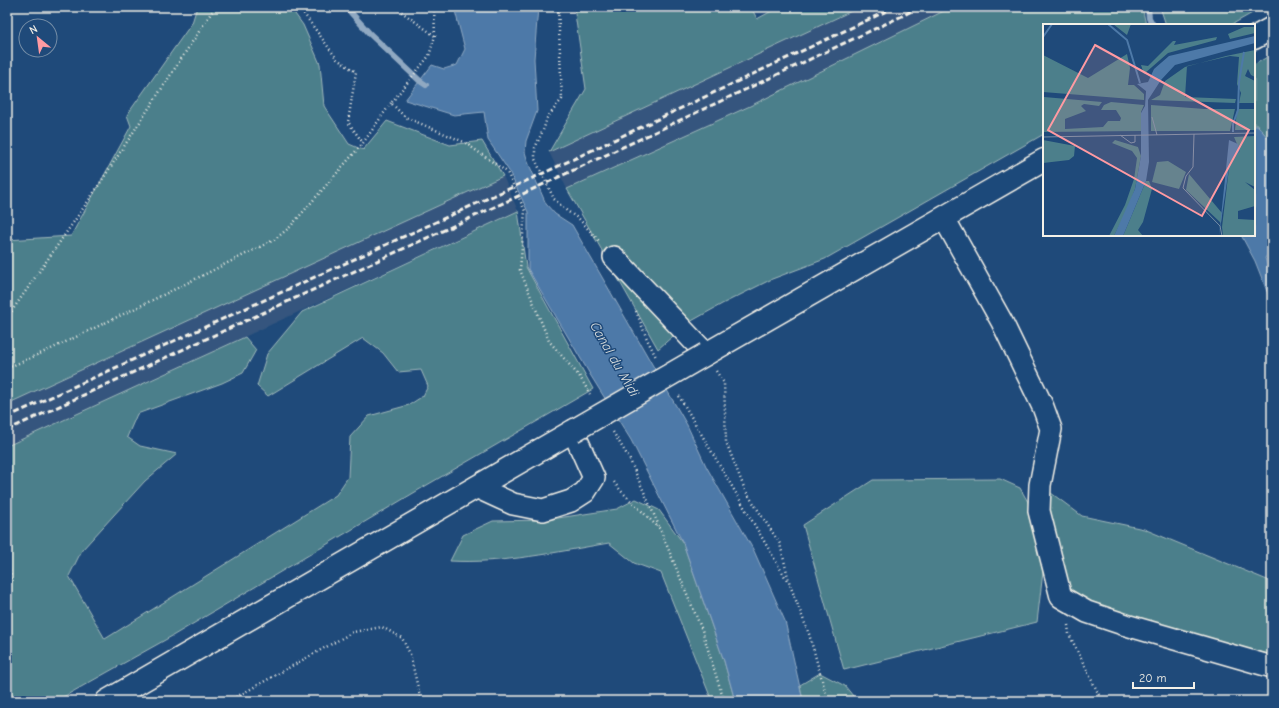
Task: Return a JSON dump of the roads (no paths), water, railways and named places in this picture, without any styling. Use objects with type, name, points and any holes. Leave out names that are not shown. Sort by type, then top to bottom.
[{"type":"main road","points":[[1255,37],[1272,28]]},
{"type":"main road","points":[[107,701],[1043,161]]},
{"type":"street","points":[[944,218],[1002,322],[1044,407],[1051,429],[1040,485],[1038,512],[1062,597],[1087,612],[1126,625],[1272,667]]},
{"type":"street","points":[[614,257],[706,354]]},
{"type":"street","points":[[476,487],[514,504],[543,510],[571,501],[585,492],[594,478],[573,431]]},
{"type":"water","name":"Canal du Midi","points":[[454,7],[538,7],[534,59],[537,111],[526,141],[525,152],[528,162],[546,204],[555,214],[572,225],[687,425],[706,466],[754,551],[785,621],[803,701],[735,701],[724,661],[683,543],[631,440],[591,376],[528,269],[528,212],[509,171],[488,140],[484,112],[454,115],[405,100],[432,65],[444,69],[457,65],[465,49]]},
{"type":"water","points":[[1255,126],[1258,126],[1272,143],[1272,249],[1265,258],[1272,277],[1272,304],[1255,261],[1242,236],[1255,236]]},
{"type":"waterway","points":[[346,7],[370,34],[426,85]]},
{"type":"waterway","points":[[1148,7],[1149,18],[1152,24]]},
{"type":"railway","points":[[7,417],[548,171],[895,7]]},
{"type":"railway","points":[[7,430],[512,199],[919,7]]}]
